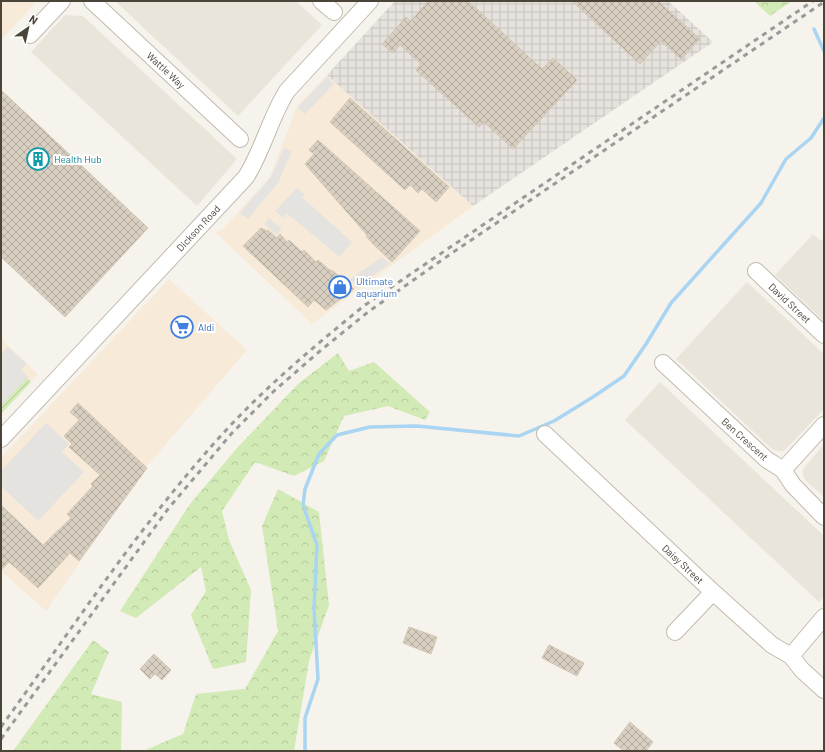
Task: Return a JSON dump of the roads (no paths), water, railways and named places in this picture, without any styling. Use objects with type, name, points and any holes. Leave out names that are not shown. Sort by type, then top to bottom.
[{"type":"street","points":[[30,35],[62,1]]},
{"type":"street","name":"Wattle Way","points":[[92,1],[240,138]]},
{"type":"street","points":[[321,1],[334,12]]},
{"type":"street","name":"Dickson Road","points":[[1,439],[246,177],[254,165],[280,102],[287,91],[370,1]]},
{"type":"street","name":"David Street","points":[[756,271],[824,335]]},
{"type":"street","name":"Ben Crescent","points":[[662,363],[766,459],[783,470],[793,485],[824,516]]},
{"type":"street","points":[[783,470],[824,425]]},
{"type":"street","name":"Daisy Street","points":[[545,434],[713,592],[772,645],[791,656],[802,670],[824,690]]},
{"type":"street","points":[[675,632],[713,592]]},
{"type":"street","points":[[791,656],[824,617]]},
{"type":"waterway","points":[[814,29],[824,51]]},
{"type":"waterway","points":[[305,751],[305,718],[318,679],[314,608],[317,545],[303,505],[305,489],[319,454],[337,435],[370,427],[417,426],[519,436],[554,421],[593,397],[624,376],[671,303],[761,203],[786,159],[811,138],[824,118]]},
{"type":"railway","points":[[1,727],[110,574],[167,499],[228,428],[260,395],[294,364],[365,305],[813,1]]},
{"type":"railway","points":[[1,739],[168,509],[232,433],[274,391],[368,312],[452,253],[824,2]]},
{"type":"place","name":"Health Hub","points":[[38,159]]},
{"type":"place","name":"Ultimate aquarium","points":[[340,287]]},
{"type":"place","name":"Aldi","points":[[182,327]]}]
